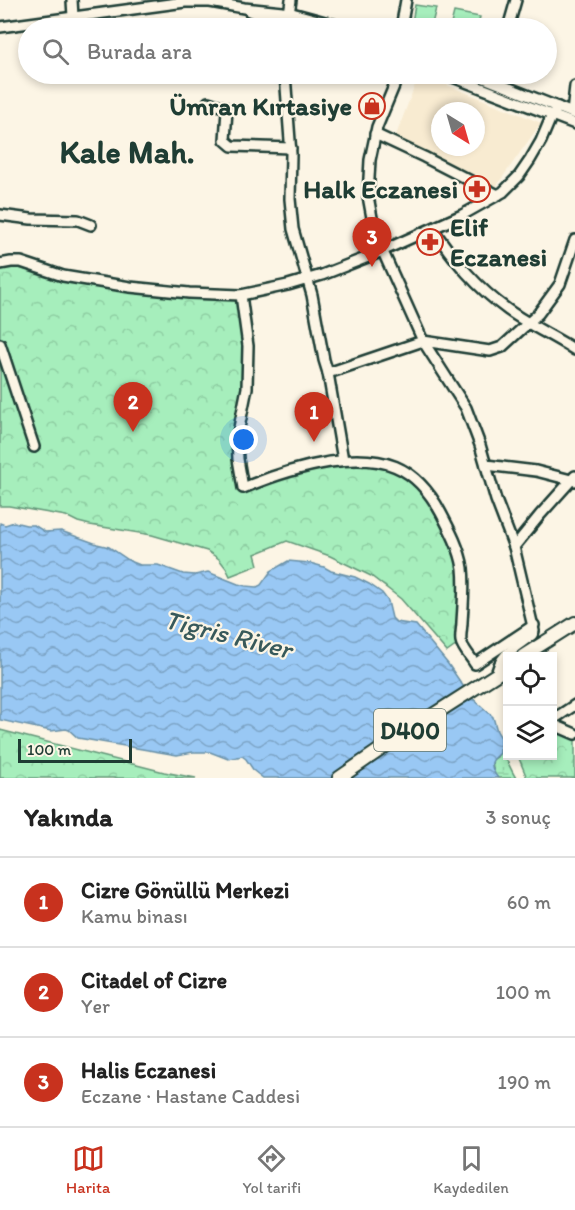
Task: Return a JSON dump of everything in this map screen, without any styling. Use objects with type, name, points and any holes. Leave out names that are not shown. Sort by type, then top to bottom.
[{"type":"main road","points":[[531,652],[575,623]]},
{"type":"main road","name":"D400","points":[[339,778],[502,670]]},
{"type":"street","points":[[72,0],[73,17]]},
{"type":"street","points":[[288,18],[291,0]]},
{"type":"street","points":[[402,18],[406,0]]},
{"type":"street","points":[[511,18],[516,0]]},
{"type":"street","points":[[66,18],[185,2],[210,2],[244,8],[278,18]]},
{"type":"street","points":[[0,27],[18,25]]},
{"type":"street","points":[[286,84],[291,148],[290,199],[293,229],[312,295],[343,460]]},
{"type":"street","points":[[395,84],[375,134],[370,160],[368,196],[375,234],[381,251],[423,341],[466,408],[514,547],[534,631],[503,657],[498,666],[502,670]]},
{"type":"street","points":[[472,84],[555,111],[574,113],[575,86]]},
{"type":"street","points":[[488,90],[490,84]]},
{"type":"street","points":[[505,84],[575,124]]},
{"type":"street","points":[[208,102],[227,110],[225,140],[232,146],[291,148]]},
{"type":"street","points":[[0,264],[21,262],[63,276],[130,287],[189,293],[242,295],[273,289],[322,275],[381,251],[433,229],[503,192],[519,176],[530,160],[555,111]]},
{"type":"street","points":[[375,134],[498,195]]},
{"type":"street","points":[[0,215],[59,221],[78,220],[90,225]]},
{"type":"street","points":[[433,229],[459,266],[479,286],[507,309],[575,350]]},
{"type":"street","points":[[328,373],[423,341],[490,351],[502,347],[538,314],[560,284],[572,258],[575,240]]},
{"type":"street","points":[[242,295],[248,346],[247,388],[237,438],[243,488],[293,469],[343,460],[365,459],[397,467],[420,484],[438,506],[460,556],[464,578],[461,642],[475,664],[534,625]]},
{"type":"street","points":[[0,344],[34,447]]},
{"type":"street","points":[[486,465],[536,471],[574,479]]},
{"type":"street","points":[[514,547],[574,479]]},
{"type":"street","points":[[557,717],[575,705]]},
{"type":"street","points":[[557,726],[575,734]]},
{"type":"shaded area","points":[[415,84],[444,84],[541,123],[495,188],[395,138]]},
{"type":"green space","points":[[415,5],[436,8],[434,18],[413,18]]},
{"type":"green space","points":[[454,12],[480,17],[480,18],[452,18]]},
{"type":"green space","points":[[11,262],[63,276],[241,295],[248,346],[237,438],[243,487],[293,469],[378,461],[420,484],[460,556],[461,642],[447,652],[401,599],[371,576],[330,556],[287,541],[255,554],[258,565],[230,576],[219,559],[207,551],[152,535],[90,525],[66,516],[0,506],[0,264]]},
{"type":"green space","points":[[557,726],[575,734],[575,778],[527,778],[520,760],[557,760]]},
{"type":"green space","points":[[0,730],[164,772],[196,778],[0,778]]},
{"type":"green space","points":[[500,751],[503,754],[503,760],[507,760],[516,778],[498,778],[494,775],[492,760]]},
{"type":"water","name":"Tigris River","points":[[14,522],[34,525],[45,532],[61,531],[109,547],[140,565],[158,565],[183,574],[195,575],[208,572],[246,586],[261,585],[271,571],[288,561],[310,563],[355,577],[369,584],[382,593],[388,601],[392,618],[396,622],[416,625],[448,664],[470,696],[493,717],[501,738],[500,753],[493,760],[492,765],[498,778],[263,778],[242,756],[228,759],[210,752],[177,755],[78,738],[66,729],[51,731],[0,720],[0,523],[5,525]]},
{"type":"place","name":"Ümran Kırtasiye","points":[[372,106]]},
{"type":"place","name":"Halk Eczanesi","points":[[477,189]]},
{"type":"place","name":"Elif Eczanesi","points":[[430,242]]},
{"type":"place","name":"Halis Eczanesi","points":[[372,267]]},
{"type":"place","name":"Citadel of Cizre","points":[[133,432]]},
{"type":"place","name":"Cizre Gönüllü Merkezi","points":[[314,442]]},
{"type":"district","name":"Kale Mah.","points":[[127,152]]}]
